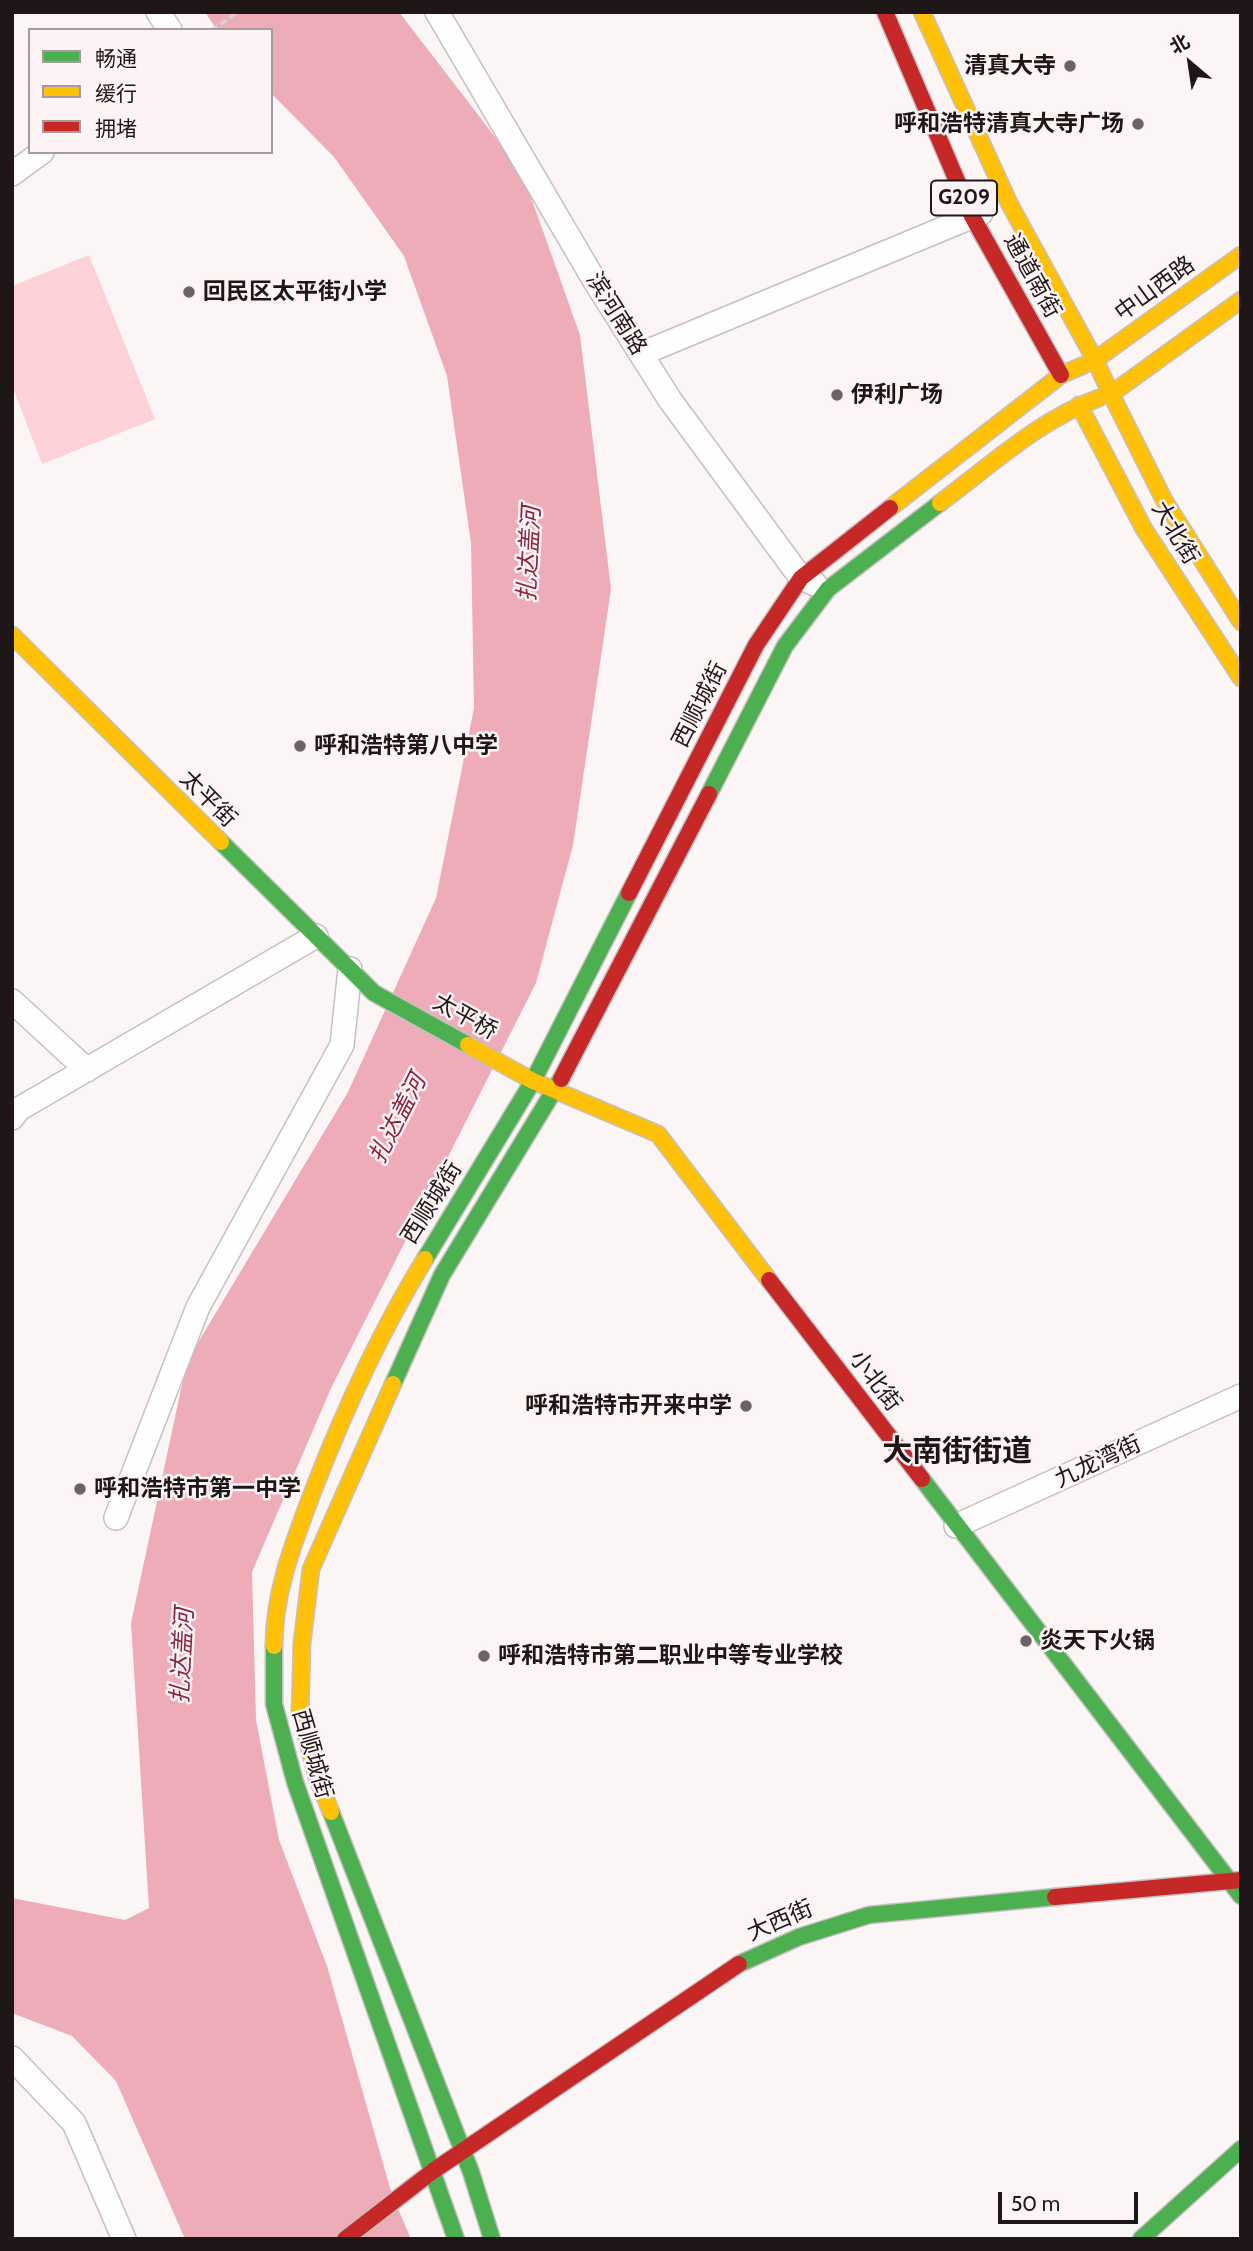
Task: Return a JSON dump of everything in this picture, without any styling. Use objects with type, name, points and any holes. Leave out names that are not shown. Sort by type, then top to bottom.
[{"type":"main road","name":"通道南街","points":[[885,12],[972,216],[1070,390]]},
{"type":"main road","name":"通道南街","points":[[922,12],[1009,203],[1095,360]]},
{"type":"main road","name":"中山西路","points":[[1095,360],[1241,255]]},
{"type":"main road","points":[[1111,394],[1241,300]]},
{"type":"main road","name":"西顺城街","points":[[456,2239],[464,2152],[317,1777],[300,1712],[302,1643],[311,1569],[442,1275],[555,1091],[785,646],[828,589],[1028,436],[1095,360]]},
{"type":"main road","name":"大北街","points":[[1095,360],[1164,500],[1241,622]]},
{"type":"main road","name":"西顺城街","points":[[492,2239],[461,2179],[433,2171],[295,1782],[274,1704],[274,1625],[286,1562],[341,1418],[419,1266],[534,1081],[756,645],[802,578],[1070,390],[1111,394]]},
{"type":"main road","name":"大北街","points":[[1070,390],[1143,528],[1241,678]]},
{"type":"main road","name":"太平街","points":[[12,635],[374,993]]},
{"type":"main road","name":"太平桥","points":[[374,993],[534,1081]]},
{"type":"main road","name":"小北街","points":[[534,1081],[658,1134],[1236,1892]]},
{"type":"main road","name":"大西街","points":[[345,2239],[433,2171],[732,1968],[779,1943],[826,1925],[869,1915],[904,1911],[1236,1892]]},
{"type":"main road","name":"大西街","points":[[581,2091],[702,2001],[754,1969],[845,1933],[889,1923],[1105,1909]]},
{"type":"main road","points":[[1141,2239],[1241,2149]]},
{"type":"main road","points":[[424,2204],[461,2179]]},
{"type":"street","points":[[158,12],[169,28]]},
{"type":"street","name":"滨河南路","points":[[437,12],[670,400],[802,578]]},
{"type":"street","points":[[12,174],[39,154]]},
{"type":"street","points":[[641,354],[1009,203]]},
{"type":"street","points":[[802,578],[828,589]]},
{"type":"street","points":[[12,1118],[19,1109],[316,936]]},
{"type":"street","points":[[116,1518],[198,1307],[342,1045],[350,969]]},
{"type":"street","points":[[12,1001],[87,1070]]},
{"type":"street","name":"九龙湾街","points":[[956,1526],[1241,1396]]},
{"type":"street","points":[[12,2058],[75,2123],[124,2239]]},
{"type":"path","points":[[215,28],[238,12]]},
{"type":"shaded area","points":[[89,255],[155,419],[42,464],[12,385],[12,286]]},
{"type":"water","name":"扎达盖河","points":[[205,12],[399,12],[522,172],[580,335],[611,589],[573,845],[536,983],[332,1386],[252,1572],[256,1720],[279,1840],[327,1966],[392,2195],[411,2239],[185,2239],[116,2081],[72,2036],[12,2013],[12,1898],[125,1920],[149,1908],[131,1623],[187,1361],[348,1092],[436,898],[474,708],[471,543],[447,376],[404,256],[334,157],[273,95],[273,28],[216,28]]},
{"type":"traffic: fast","points":[[709,794],[785,646],[828,589],[940,503]]},
{"type":"traffic: fast","points":[[221,842],[374,993],[468,1045]]},
{"type":"traffic: fast","points":[[425,1259],[533,1081],[629,893]]},
{"type":"traffic: fast","points":[[393,1384],[442,1275],[561,1079]]},
{"type":"traffic: fast","points":[[922,1479],[1241,1896]]},
{"type":"traffic: fast","points":[[274,1646],[274,1704],[295,1782],[456,2239]]},
{"type":"traffic: fast","points":[[331,1812],[471,2172],[492,2239]]},
{"type":"traffic: fast","points":[[739,1964],[799,1937],[869,1915],[1055,1897]]},
{"type":"traffic: fast","points":[[1141,2239],[1241,2149]]},
{"type":"traffic: slow","points":[[922,12],[1009,203],[1095,360]]},
{"type":"traffic: slow","points":[[1241,255],[1095,360],[1111,394],[1241,300]]},
{"type":"traffic: slow","points":[[890,508],[1061,375],[1084,365]]},
{"type":"traffic: slow","points":[[1111,394],[1164,500],[1241,622]]},
{"type":"traffic: slow","points":[[940,503],[1036,431],[1056,418],[1099,398]]},
{"type":"traffic: slow","points":[[1079,405],[1144,529],[1241,678]]},
{"type":"traffic: slow","points":[[12,635],[221,842]]},
{"type":"traffic: slow","points":[[468,1045],[533,1081],[658,1134],[769,1280]]},
{"type":"traffic: slow","points":[[274,1646],[281,1586],[313,1491],[364,1372],[425,1259]]},
{"type":"traffic: slow","points":[[331,1812],[317,1777],[300,1712],[302,1643],[311,1569],[393,1384]]},
{"type":"traffic: jam","points":[[885,12],[972,216],[1061,375]]},
{"type":"traffic: jam","points":[[629,893],[756,645],[801,578],[890,508]]},
{"type":"traffic: jam","points":[[561,1079],[709,794]]},
{"type":"traffic: jam","points":[[769,1280],[922,1479]]},
{"type":"traffic: jam","points":[[1055,1897],[1241,1880]]},
{"type":"traffic: jam","points":[[345,2239],[433,2171],[739,1964]]},
{"type":"place","name":"清真大寺","points":[[1070,66]]},
{"type":"place","name":"呼和浩特清真大寺广场","points":[[1138,124]]},
{"type":"place","name":"回民区太平街小学","points":[[189,292]]},
{"type":"place","name":"伊利广场","points":[[837,395]]},
{"type":"place","name":"呼和浩特第八中学","points":[[300,746]]},
{"type":"place","name":"呼和浩特市开来中学","points":[[746,1406]]},
{"type":"place","name":"呼和浩特市第一中学","points":[[80,1489]]},
{"type":"place","name":"炎天下火锅","points":[[1026,1641]]},
{"type":"place","name":"呼和浩特市第二职业中等专业学校","points":[[484,1656]]},
{"type":"district","name":"大南街街道","points":[[957,1452]]}]
